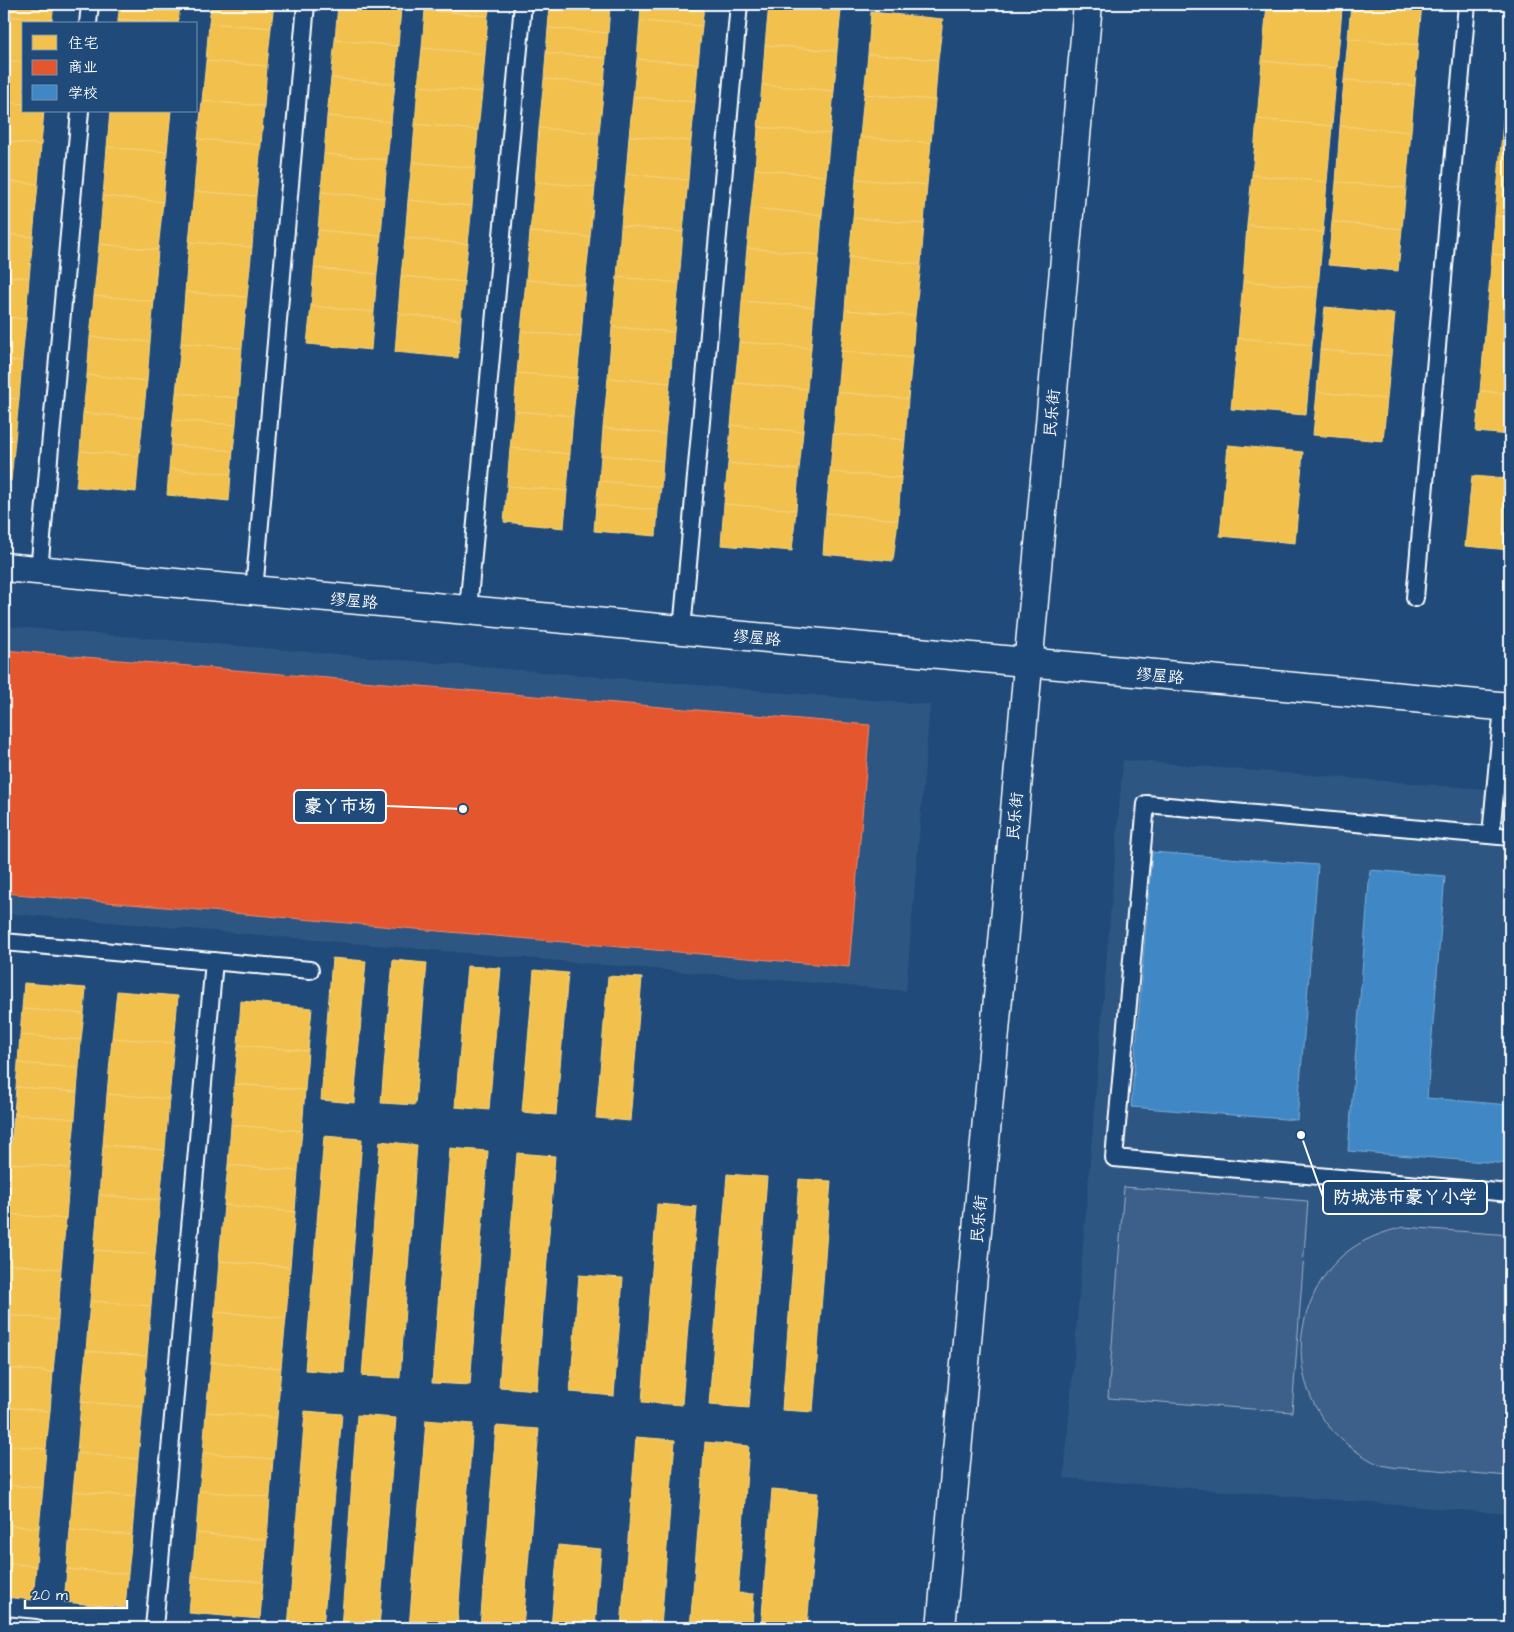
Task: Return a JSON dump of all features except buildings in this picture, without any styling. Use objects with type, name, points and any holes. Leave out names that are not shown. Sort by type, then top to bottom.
[{"type":"street","name":"民乐街","points":[[941,1628],[1088,4]]},
{"type":"street","name":"缪屋路","points":[[4,567],[1506,707]]},
{"type":"lane","points":[[88,22],[90,4]]},
{"type":"lane","points":[[254,591],[306,4]]},
{"type":"lane","points":[[468,610],[523,4]]},
{"type":"lane","points":[[682,630],[739,4]]},
{"type":"lane","points":[[1415,598],[1467,4]]},
{"type":"lane","points":[[39,571],[80,112]]},
{"type":"lane","points":[[1491,835],[1506,707]]},
{"type":"lane","points":[[1510,837],[1146,804],[1114,1158],[1510,1194]]},
{"type":"lane","points":[[4,942],[310,970]]},
{"type":"lane","points":[[154,1628],[214,961]]},
{"type":"lane","points":[[4,1625],[36,1628]]},
{"type":"shaded area","points":[[4,626],[930,705],[906,991],[4,913]]},
{"type":"shaded area","points":[[1123,760],[1510,791],[1510,1514],[1064,1478]]},
{"type":"shaded area","points":[[1124,1187],[1308,1201],[1292,1412],[1108,1398]]},
{"type":"shaded area","points":[[1404,1227],[1510,1235],[1510,1476],[1395,1468],[1376,1463],[1343,1441],[1328,1425],[1316,1407],[1307,1387],[1302,1367],[1301,1345],[1304,1323],[1311,1301],[1321,1282],[1333,1265],[1357,1245],[1372,1237]]},
{"type":"place","name":"豪丫市场","points":[[463,809]]},
{"type":"place","name":"防城港市豪丫小学","points":[[1301,1135]]}]
